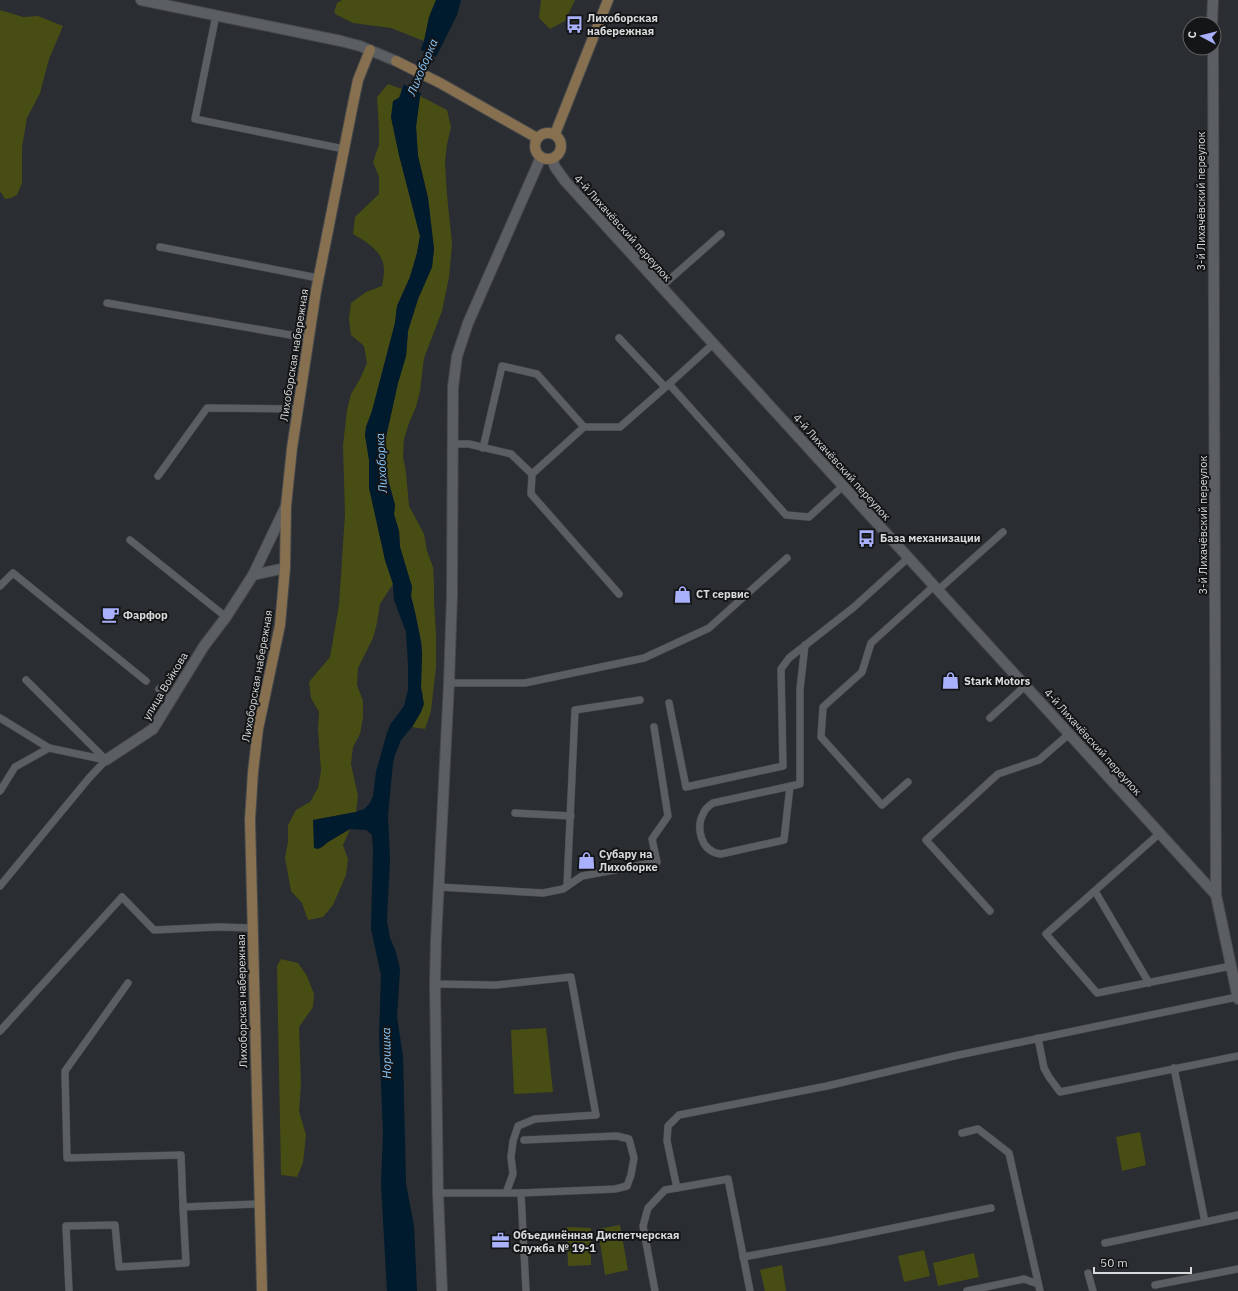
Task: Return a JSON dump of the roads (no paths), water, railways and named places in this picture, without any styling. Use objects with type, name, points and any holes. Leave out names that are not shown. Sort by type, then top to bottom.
[{"type":"street","points":[[141,0],[360,46],[396,61],[440,83],[537,138]]},
{"type":"street","points":[[555,134],[608,0]]},
{"type":"street","points":[[1212,0],[1212,16]]},
{"type":"street","name":"Лихоборская набережная","points":[[262,1291],[250,820],[253,772],[258,729],[280,625],[286,568],[286,506],[292,448],[308,338],[318,278],[358,80],[370,50]]},
{"type":"street","name":"3-й Лихачёвский переулок","points":[[1213,56],[1216,895],[1238,998]]},
{"type":"street","points":[[545,132],[555,134],[561,142],[561,148],[556,156],[552,158],[548,159],[541,157],[537,154],[534,146],[537,138],[540,134],[545,132]]},
{"type":"street","points":[[442,1291],[438,1193],[435,984],[452,587],[453,387],[457,356],[468,323],[541,157]]},
{"type":"street","name":"4-й Лихачёвский переулок","points":[[552,158],[555,167],[565,181],[1216,895]]},
{"type":"street","name":"улица Войкова","points":[[106,760],[153,730],[204,646],[226,617],[253,575],[286,506]]},
{"type":"street","points":[[253,575],[286,568]]},
{"type":"lane","points":[[216,15],[195,119],[344,149]]},
{"type":"lane","points":[[661,287],[721,234]]},
{"type":"lane","points":[[160,247],[318,278]]},
{"type":"lane","points":[[107,303],[308,338]]},
{"type":"lane","points":[[619,338],[667,386],[786,515],[809,516],[843,486]]},
{"type":"lane","points":[[619,594],[531,494],[532,474],[584,427],[620,427],[713,344]]},
{"type":"lane","points":[[483,448],[502,366],[537,374],[584,427]]},
{"type":"lane","points":[[158,476],[207,408],[298,409]]},
{"type":"lane","points":[[452,444],[469,444],[511,454],[532,474]]},
{"type":"lane","points":[[908,782],[882,805],[821,737],[823,707],[862,672],[871,642],[1003,532]]},
{"type":"lane","points":[[130,540],[226,617]]},
{"type":"lane","points":[[449,683],[525,683],[644,658],[710,628],[787,558]]},
{"type":"lane","points":[[669,704],[686,787],[783,766],[781,669],[789,658],[854,607],[908,558]]},
{"type":"lane","points":[[0,586],[14,573],[146,681]]},
{"type":"lane","points":[[790,786],[784,840],[721,854],[714,854],[705,846],[700,835],[700,821],[704,810],[713,802],[790,786],[800,784],[800,689],[805,645]]},
{"type":"lane","points":[[26,680],[106,760]]},
{"type":"lane","points":[[990,718],[1025,686]]},
{"type":"lane","points":[[159,689],[172,698]]},
{"type":"lane","points":[[567,886],[575,710],[640,700]]},
{"type":"lane","points":[[0,718],[49,748],[106,760]]},
{"type":"lane","points":[[438,887],[543,893],[563,889],[582,876],[657,862],[652,839],[668,816],[654,727]]},
{"type":"lane","points":[[990,911],[926,840],[998,774],[1039,760],[1069,734]]},
{"type":"lane","points":[[0,791],[16,767],[49,748]]},
{"type":"lane","name":"улица Войкова","points":[[0,886],[89,778],[106,760]]},
{"type":"lane","points":[[515,813],[571,816]]},
{"type":"lane","points":[[1160,833],[1046,934],[1097,993],[1231,966]]},
{"type":"lane","points":[[1094,891],[1149,983]]},
{"type":"lane","points":[[0,1031],[122,898],[154,930],[218,927],[252,928]]},
{"type":"lane","points":[[435,984],[496,985],[571,977],[596,1116],[535,1119],[518,1126],[512,1146],[511,1157],[513,1174],[506,1193]]},
{"type":"lane","points":[[68,1291],[66,1226],[115,1225],[118,1267],[186,1263],[181,1155],[67,1158],[65,1071],[128,983]]},
{"type":"lane","points":[[677,1188],[668,1141],[668,1126],[679,1115],[827,1086],[1038,1038],[1238,998]]},
{"type":"lane","points":[[1038,1038],[1044,1068],[1060,1092],[1238,1056]]},
{"type":"lane","points":[[1174,1068],[1205,1222]]},
{"type":"lane","points":[[962,1133],[978,1129],[1009,1153],[1039,1288]]},
{"type":"lane","points":[[438,1193],[521,1193],[616,1189],[627,1186],[631,1175],[634,1158],[629,1139],[617,1136],[524,1140]]},
{"type":"lane","points":[[655,1291],[643,1226],[648,1208],[665,1190],[728,1179],[750,1291]]},
{"type":"lane","points":[[521,1193],[526,1291]]},
{"type":"lane","points":[[183,1207],[259,1204]]},
{"type":"lane","points":[[743,1258],[991,1208]]},
{"type":"lane","points":[[1105,1243],[1238,1215]]},
{"type":"lane","points":[[1155,1285],[1238,1269]]},
{"type":"lane","points":[[1088,1273],[1093,1291]]},
{"type":"lane","points":[[967,1291],[1024,1279],[1039,1288]]},
{"type":"water","points":[[436,0],[461,0],[457,15],[437,55],[420,96],[416,127],[418,156],[428,198],[434,249],[432,267],[418,299],[408,331],[406,356],[398,383],[384,446],[386,472],[395,505],[394,514],[399,531],[400,547],[412,587],[411,596],[420,637],[422,653],[421,688],[424,704],[412,727],[401,740],[395,755],[388,815],[390,859],[387,921],[390,938],[396,952],[400,969],[397,1017],[403,1056],[406,1184],[414,1226],[417,1291],[387,1291],[381,1184],[383,1133],[379,1036],[381,975],[371,929],[372,835],[366,830],[350,829],[322,847],[318,849],[314,848],[313,820],[356,812],[364,809],[370,803],[373,796],[376,772],[387,733],[390,725],[404,706],[408,690],[406,632],[394,600],[393,584],[385,560],[369,488],[369,460],[365,435],[395,323],[397,306],[410,277],[420,236],[399,155],[391,117],[393,101],[400,97],[402,89],[421,49],[429,17]]},
{"type":"place","name":"Лихоборская набережная","points":[[574,24]]},
{"type":"place","name":"База механизации","points":[[867,538]]},
{"type":"place","name":"СТ сервис","points":[[683,594]]},
{"type":"place","name":"Фарфор","points":[[110,615]]},
{"type":"place","name":"Stark Motors","points":[[951,681]]},
{"type":"place","name":"Субару на Лихоборке","points":[[586,860]]},
{"type":"place","name":"Объединённая Диспетчерская Служба № 19-1","points":[[500,1241]]},
{"type":"water label","name":"Лихоборка","points":[[422,67]]},
{"type":"water label","name":"Лихоборка","points":[[381,463]]},
{"type":"water label","name":"Норишка","points":[[386,1053]]}]
